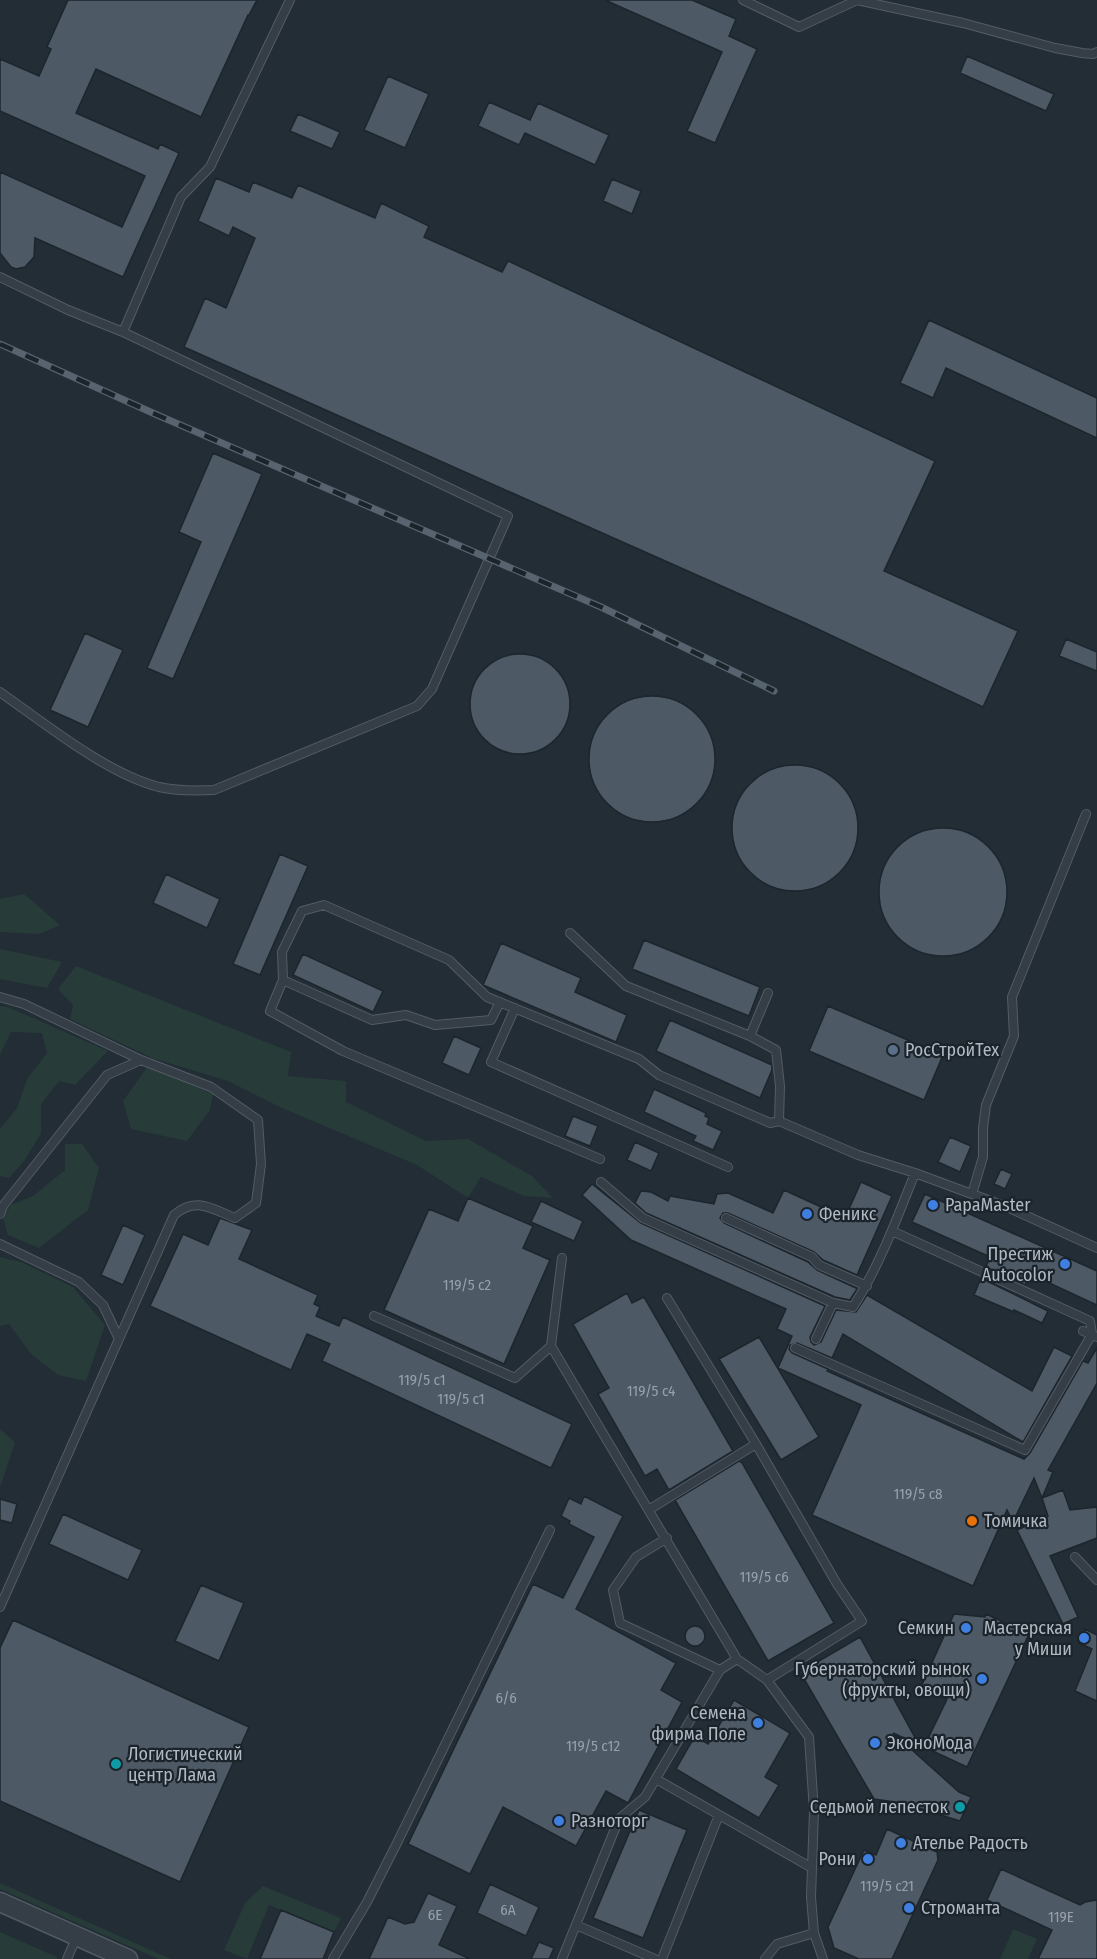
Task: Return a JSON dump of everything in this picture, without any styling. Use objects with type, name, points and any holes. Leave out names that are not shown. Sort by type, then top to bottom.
[{"type":"street","points":[[0,1902],[128,1959]]},
{"type":"lane","points":[[123,332],[181,197],[210,167],[290,0]]},
{"type":"lane","points":[[743,0],[800,27],[857,0],[963,23],[1082,54],[1097,52]]},
{"type":"lane","points":[[0,277],[68,310],[123,332],[508,516],[432,688],[417,706],[214,790],[189,791],[158,786],[127,775],[80,748],[0,692]]},
{"type":"lane","points":[[972,1194],[983,1157],[986,1105],[1014,1036],[1012,997],[1086,814]]},
{"type":"lane","points":[[600,1159],[343,1051],[270,1011],[283,980],[282,952],[302,911],[324,905],[449,960],[487,997],[639,1059],[659,1075],[770,1123],[779,1121],[858,1155],[915,1173],[1006,1207],[1097,1248]]},
{"type":"lane","points":[[570,933],[626,986],[750,1036],[776,1050],[780,1086],[779,1121]]},
{"type":"lane","points":[[283,980],[372,1020],[406,1015],[435,1025],[491,1020],[500,1002]]},
{"type":"lane","points":[[750,1036],[768,993]]},
{"type":"lane","points":[[0,997],[24,1004],[141,1060],[211,1087],[258,1120],[261,1164],[256,1203],[235,1218],[203,1205],[193,1204],[183,1207],[174,1215],[0,1607]]},
{"type":"lane","points":[[515,1008],[491,1062],[728,1167]]},
{"type":"lane","points":[[0,1214],[3,1206],[107,1075],[141,1060]]},
{"type":"lane","points":[[601,1182],[643,1218],[832,1303],[853,1307],[867,1286],[915,1173]]},
{"type":"lane","points":[[726,1218],[812,1257],[819,1264],[867,1286]]},
{"type":"lane","points":[[795,1348],[1025,1450],[1095,1336],[1090,1321],[892,1231]]},
{"type":"lane","points":[[0,1237],[2,1245],[79,1282],[103,1305],[119,1339]]},
{"type":"lane","points":[[562,1257],[551,1346],[650,1509],[737,1659],[767,1680],[810,1737],[814,1811],[811,1898],[813,1933],[823,1959]]},
{"type":"lane","points":[[667,1298],[756,1444],[837,1584],[862,1621],[767,1680]]},
{"type":"lane","points":[[816,1339],[832,1303]]},
{"type":"lane","points":[[374,1316],[515,1378],[551,1346]]},
{"type":"lane","points":[[1083,1331],[1095,1336]]},
{"type":"lane","points":[[650,1509],[756,1444]]},
{"type":"lane","points":[[333,1959],[387,1863],[550,1530]]},
{"type":"lane","points":[[667,1539],[636,1557],[613,1590],[620,1623],[720,1670]]},
{"type":"lane","points":[[1075,1557],[1097,1580]]},
{"type":"lane","points":[[562,1959],[619,1819],[645,1797],[720,1670],[737,1659]]},
{"type":"lane","points":[[656,1779],[813,1868]]},
{"type":"lane","points":[[662,1959],[719,1815]]},
{"type":"lane","points":[[576,1925],[655,1959]]},
{"type":"lane","points":[[765,1959],[777,1944],[813,1933]]},
{"type":"lane","points":[[67,1959],[77,1936]]},
{"type":"green space","points":[[24,894],[60,925],[39,934],[0,932],[0,899]]},
{"type":"green space","points":[[0,949],[62,962],[47,988],[0,979]]},
{"type":"green space","points":[[76,966],[291,1052],[288,1076],[346,1081],[346,1102],[426,1141],[468,1139],[532,1176],[553,1198],[524,1196],[481,1177],[468,1198],[417,1165],[282,1108],[228,1081],[152,1058],[70,1019],[73,1005],[58,989]]},
{"type":"green space","points":[[0,1006],[8,1007],[108,1051],[75,1085],[59,1081],[41,1104],[41,1134],[24,1161],[9,1178],[0,1176],[0,1129],[17,1108],[27,1079],[47,1053],[42,1033],[11,1032],[0,1055]]},
{"type":"green space","points":[[148,1066],[213,1094],[210,1110],[187,1141],[131,1129],[123,1101]]},
{"type":"green space","points":[[65,1144],[82,1144],[99,1168],[88,1210],[39,1248],[8,1235],[3,1218],[11,1205],[33,1196],[65,1170]]},
{"type":"green space","points":[[0,1257],[21,1262],[73,1287],[105,1325],[86,1381],[58,1375],[31,1354],[9,1324],[0,1326]]},
{"type":"green space","points":[[0,1429],[15,1442],[1,1485],[0,1484]]},
{"type":"green space","points":[[0,1883],[171,1959],[158,1959],[0,1889]]},
{"type":"green space","points":[[263,1886],[341,1918],[334,1932],[269,1905],[247,1959],[224,1950],[245,1903]]},
{"type":"green space","points":[[1013,1929],[1037,1939],[1028,1959],[1000,1959]]},
{"type":"green space","points":[[0,1932],[57,1957],[57,1959],[0,1959]]},
{"type":"building","points":[[68,0],[257,0],[201,117],[96,69],[76,113],[158,149],[160,144],[179,153],[123,277],[35,238],[34,257],[25,267],[16,269],[11,267],[0,253],[0,172],[122,227],[145,176],[0,111],[0,59],[39,76],[51,49],[47,47]]},
{"type":"building","points":[[605,0],[692,0],[736,19],[729,36],[757,49],[715,143],[687,131],[722,52]]},
{"type":"building","points":[[967,56],[1054,94],[1046,111],[960,73]]},
{"type":"building","points":[[388,76],[429,94],[405,148],[364,130]]},
{"type":"building","points":[[489,102],[530,120],[538,103],[609,135],[595,165],[525,133],[519,145],[478,126]]},
{"type":"building","points":[[298,114],[340,132],[332,149],[290,131]]},
{"type":"building","points":[[216,178],[249,192],[253,182],[292,198],[298,185],[375,218],[381,203],[429,226],[424,237],[502,272],[508,261],[935,461],[884,571],[1018,631],[983,707],[807,624],[184,347],[205,298],[226,308],[255,238],[233,227],[229,236],[198,221]]},
{"type":"building","points":[[612,179],[641,191],[632,214],[603,201]]},
{"type":"building","points":[[929,320],[1097,398],[1097,438],[946,368],[933,398],[900,383]]},
{"type":"building","points":[[213,453],[262,474],[173,679],[147,668],[201,542],[179,532]]},
{"type":"building","points":[[85,633],[123,650],[88,727],[50,710]]},
{"type":"building","points":[[1066,639],[1097,652],[1097,671],[1059,656]]},
{"type":"building","points":[[520,654],[539,658],[555,669],[566,685],[570,704],[566,723],[555,739],[539,750],[520,754],[501,750],[485,739],[474,723],[470,704],[474,685],[485,669],[501,658]]},
{"type":"building","points":[[652,696],[676,701],[696,715],[710,735],[715,759],[710,783],[696,803],[676,817],[652,822],[628,817],[608,803],[594,783],[589,759],[594,735],[608,715],[628,701]]},
{"type":"building","points":[[795,765],[819,770],[839,784],[853,804],[858,828],[853,852],[839,872],[819,886],[795,891],[771,886],[751,872],[737,852],[732,828],[737,804],[751,784],[771,770]]},
{"type":"building","points":[[943,828],[967,833],[988,847],[1002,868],[1007,892],[1002,916],[988,937],[967,951],[943,956],[919,951],[898,937],[884,916],[879,892],[884,868],[898,847],[919,833]]},
{"type":"building","points":[[280,854],[308,866],[260,975],[233,964]]},
{"type":"building","points":[[166,874],[220,899],[207,928],[153,903]]},
{"type":"building","points":[[644,940],[760,987],[749,1016],[632,969]]},
{"type":"building","points":[[501,943],[581,978],[575,992],[627,1015],[616,1042],[483,985]]},
{"type":"building","points":[[303,954],[383,991],[373,1012],[293,975]]},
{"type":"building","points":[[828,1006],[943,1055],[924,1100],[809,1051]]},
{"type":"building","points":[[670,1020],[772,1065],[760,1098],[656,1051]]},
{"type":"building","points":[[454,1036],[481,1048],[469,1075],[442,1063]]},
{"type":"building","points":[[654,1089],[706,1113],[705,1116],[709,1118],[707,1124],[722,1131],[713,1150],[693,1141],[696,1136],[644,1112]]},
{"type":"building","points":[[573,1116],[598,1126],[590,1146],[565,1136]]},
{"type":"building","points":[[950,1137],[971,1146],[960,1172],[938,1162]]},
{"type":"building","points":[[635,1142],[659,1153],[651,1171],[627,1160]]},
{"type":"building","points":[[1001,1169],[1012,1174],[1005,1189],[994,1184]]},
{"type":"building","points":[[861,1182],[892,1196],[857,1275],[823,1260],[814,1252],[728,1213],[723,1213],[720,1218],[724,1223],[808,1262],[817,1270],[856,1288],[850,1300],[835,1297],[646,1213],[635,1203],[641,1191],[651,1192],[668,1201],[670,1196],[714,1204],[717,1194],[728,1193],[773,1213],[784,1190],[845,1218]]},
{"type":"building","points":[[592,1184],[641,1223],[825,1306],[810,1337],[814,1345],[821,1342],[836,1310],[856,1312],[867,1295],[1032,1391],[1054,1347],[1072,1356],[1023,1442],[843,1334],[832,1358],[797,1343],[790,1345],[789,1349],[792,1353],[828,1369],[827,1371],[1024,1459],[1030,1453],[1083,1361],[1088,1363],[1097,1348],[1097,1383],[1048,1470],[1053,1472],[1042,1498],[1034,1478],[1013,1522],[1007,1510],[973,1586],[812,1515],[861,1405],[778,1368],[792,1336],[777,1329],[786,1309],[631,1240],[582,1195]]},
{"type":"building","points":[[925,1194],[1097,1271],[1097,1305],[1030,1274],[1025,1285],[986,1267],[990,1257],[912,1222]]},
{"type":"building","points":[[468,1198],[533,1226],[523,1248],[550,1260],[504,1364],[384,1310],[429,1209],[458,1221]]},
{"type":"building","points":[[541,1201],[583,1221],[574,1241],[531,1222]]},
{"type":"building","points":[[220,1218],[252,1230],[239,1259],[318,1295],[314,1304],[320,1307],[316,1316],[339,1326],[343,1317],[572,1424],[551,1468],[322,1361],[330,1344],[307,1334],[291,1370],[150,1306],[183,1234],[208,1245]]},
{"type":"building","points":[[123,1225],[145,1235],[123,1285],[101,1275]]},
{"type":"building","points":[[981,1278],[1048,1311],[1042,1323],[974,1295]]},
{"type":"building","points":[[627,1293],[632,1303],[644,1297],[733,1451],[669,1490],[657,1469],[645,1476],[598,1394],[609,1388],[573,1324]]},
{"type":"building","points":[[759,1337],[819,1437],[781,1460],[719,1359]]},
{"type":"building","points":[[739,1461],[834,1623],[768,1661],[675,1500]]},
{"type":"building","points":[[1063,1490],[1070,1510],[1097,1507],[1097,1538],[1050,1556],[1078,1617],[1063,1624],[1017,1530],[1048,1516],[1042,1498]]},
{"type":"building","points":[[584,1496],[623,1516],[576,1609],[676,1663],[661,1690],[682,1702],[628,1803],[606,1791],[576,1846],[503,1807],[470,1874],[408,1844],[533,1584],[563,1598],[594,1537],[569,1524],[570,1521],[561,1516],[569,1498],[581,1504]]},
{"type":"building","points":[[0,1499],[17,1504],[12,1523],[0,1520]]},
{"type":"building","points":[[63,1514],[142,1550],[128,1580],[49,1544]]},
{"type":"building","points":[[201,1585],[244,1603],[219,1661],[175,1641]]},
{"type":"building","name":"Губернаторский рынок (фрукты, овощи)","points":[[954,1614],[985,1617],[986,1614],[1029,1634],[967,1767],[924,1747],[947,1699],[921,1687]]},
{"type":"building","name":"Логистический центр Лама","points":[[13,1620],[249,1727],[180,1882],[0,1801],[0,1648]]},
{"type":"building","points":[[695,1626],[702,1629],[705,1636],[702,1643],[695,1646],[688,1643],[685,1636],[688,1629]]},
{"type":"building","points":[[1085,1629],[1097,1635],[1097,1701],[1075,1691],[1092,1649],[1079,1643]]},
{"type":"building","points":[[860,1637],[919,1745],[893,1733],[959,1792],[971,1797],[960,1821],[902,1803],[874,1799],[800,1672]]},
{"type":"building","points":[[734,1700],[790,1733],[765,1777],[779,1785],[759,1818],[676,1769],[695,1736],[708,1744]]},
{"type":"building","points":[[639,1810],[687,1830],[643,1938],[593,1918]]},
{"type":"building","points":[[887,1829],[937,1852],[938,1860],[892,1959],[859,1959],[834,1948],[828,1927],[864,1850],[876,1855]]},
{"type":"building","points":[[1001,1869],[1080,1905],[1097,1900],[1097,1959],[1038,1959],[1052,1930],[987,1900]]},
{"type":"building","points":[[490,1884],[539,1907],[526,1936],[477,1913]]},
{"type":"building","points":[[428,1893],[457,1906],[439,1945],[470,1959],[369,1959],[388,1917],[405,1924],[414,1922]]},
{"type":"building","points":[[281,1910],[334,1932],[323,1959],[260,1959]]},
{"type":"building","points":[[539,1942],[554,1948],[549,1959],[531,1959]]},
{"type":"railway","points":[[0,344],[155,414],[601,607],[774,691]]},
{"type":"place","name":"РосСтройТех","points":[[893,1050]]},
{"type":"place","name":"PapaMaster","points":[[933,1205]]},
{"type":"place","name":"Феникс","points":[[807,1214]]},
{"type":"place","name":"Престиж Autocolor","points":[[1065,1264]]},
{"type":"place","name":"Томичка","points":[[972,1521]]},
{"type":"place","name":"Семкин","points":[[966,1628]]},
{"type":"place","name":"Мастерская у Миши","points":[[1084,1638]]},
{"type":"place","name":"Губернаторский рынок (фрукты, овощи)","points":[[982,1679]]},
{"type":"place","name":"Семена фирма Поле","points":[[758,1723]]},
{"type":"place","name":"ЭконоМода","points":[[875,1743]]},
{"type":"place","name":"Логистический центр Лама","points":[[116,1764]]},
{"type":"place","name":"Седьмой лепесток","points":[[960,1807]]},
{"type":"place","name":"Разноторг","points":[[559,1821]]},
{"type":"place","name":"Ателье Радость","points":[[901,1843]]},
{"type":"place","name":"Рони","points":[[868,1859]]},
{"type":"place","name":"Строманта","points":[[909,1908]]}]
